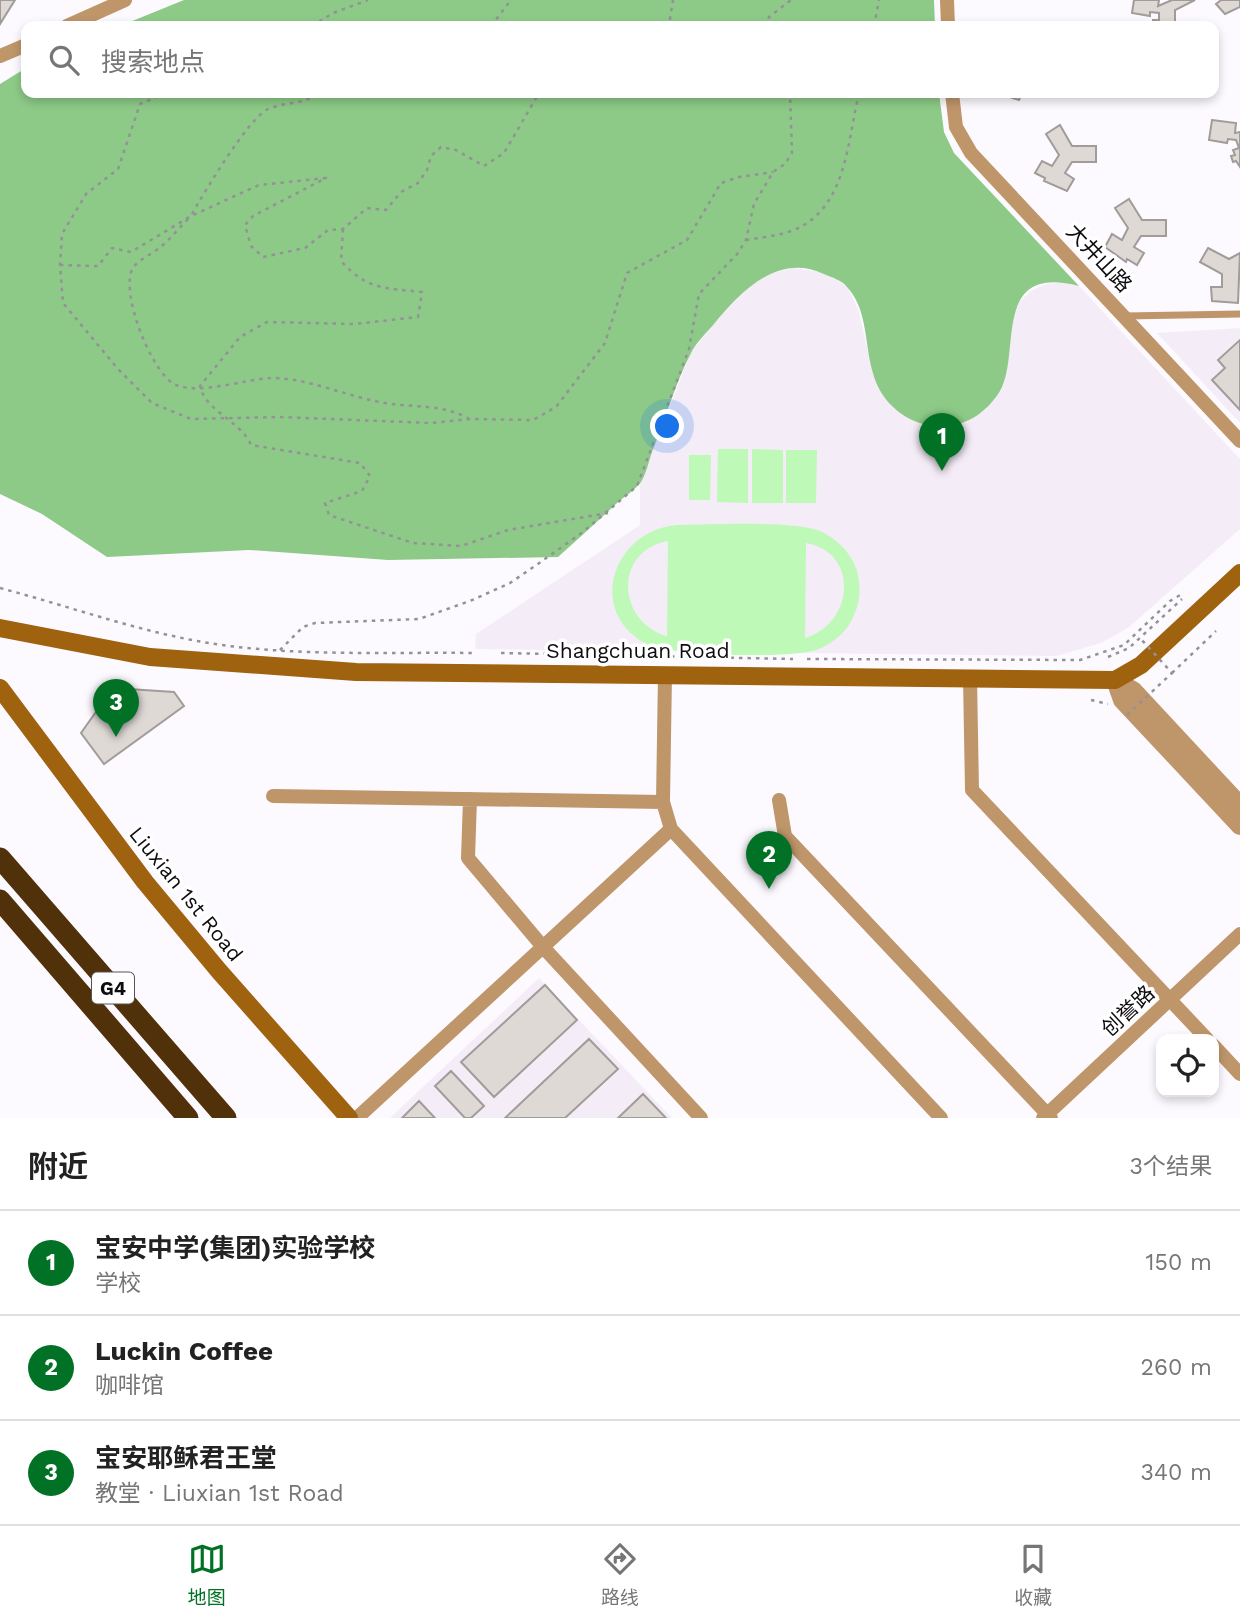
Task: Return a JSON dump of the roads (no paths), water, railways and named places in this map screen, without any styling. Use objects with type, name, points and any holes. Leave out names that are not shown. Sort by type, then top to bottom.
[{"type":"highway","name":"G4","points":[[0,858],[226,1118]]},
{"type":"highway","name":"G4","points":[[0,900],[188,1118]]},
{"type":"main road","points":[[1115,680],[1141,665],[1240,573]]},
{"type":"main road","name":"Shangchuan Road","points":[[0,628],[150,657],[356,672],[1115,680]]},
{"type":"main road","name":"Liuxian 1st Road","points":[[0,688],[145,882],[227,981],[349,1118]]},
{"type":"street","points":[[78,21],[125,0]]},
{"type":"street","points":[[947,0],[948,21]]},
{"type":"street","points":[[0,56],[21,47]]},
{"type":"street","name":"大井山路","points":[[952,98],[954,118],[965,145],[1240,441]]},
{"type":"street","points":[[665,674],[663,802],[671,829],[941,1118]]},
{"type":"street","points":[[970,678],[972,790],[1202,1034]]},
{"type":"street","points":[[1115,680],[1133,690],[1240,804]]},
{"type":"street","points":[[1115,680],[1122,699],[1240,826]]},
{"type":"street","points":[[272,796],[663,802]]},
{"type":"street","points":[[470,799],[468,858],[543,947],[701,1118]]},
{"type":"street","points":[[779,800],[785,836],[1048,1117]]},
{"type":"street","points":[[357,1118],[671,829]]},
{"type":"street","name":"创誉路","points":[[1048,1117],[1240,934]]},
{"type":"street","points":[[1219,1051],[1240,1074]]},
{"type":"lane","points":[[1124,316],[1240,314]]},
{"type":"place","name":"宝安中学(集团)实验学校","points":[[942,471]]},
{"type":"place","name":"宝安耶稣君王堂","points":[[116,737]]},
{"type":"place","name":"Luckin Coffee","points":[[769,889]]}]
